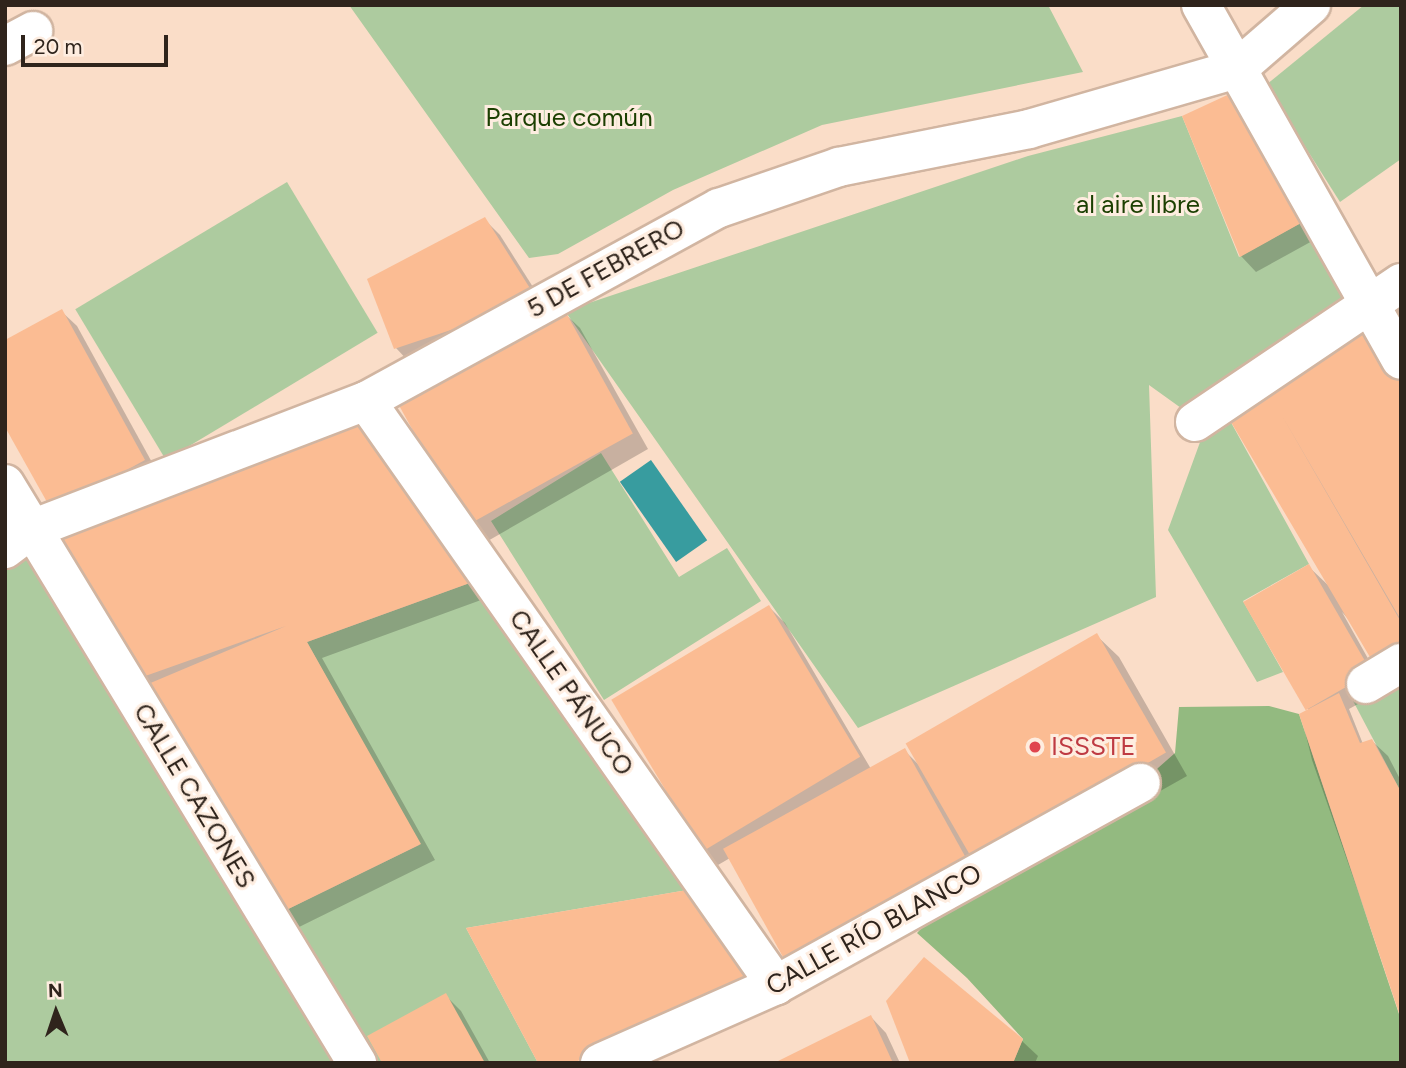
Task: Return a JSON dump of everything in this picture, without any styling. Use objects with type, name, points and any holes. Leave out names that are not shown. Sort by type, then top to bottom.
[{"type":"street","points":[[1201,5],[1401,360]]},
{"type":"street","points":[[1237,69],[1311,5]]},
{"type":"street","name":"5 DE FEBRERO","points":[[18,539],[366,401],[719,208],[839,167],[1029,129],[1237,69]]},
{"type":"street","points":[[1195,422],[1401,283]]},
{"type":"street","name":"CALLE PÁNUCO","points":[[366,401],[776,985]]},
{"type":"street","name":"CALLE CAZONES","points":[[5,484],[18,539],[357,1063]]},
{"type":"street","points":[[1366,684],[1401,663]]},
{"type":"street","name":"CALLE RÍO BLANCO","points":[[600,1063],[776,985],[1141,783]]},
{"type":"green space","name":"Parque común","points":[[349,5],[1048,5],[1083,72],[822,125],[673,190],[558,254],[529,258]]},
{"type":"green space","points":[[1364,5],[1401,5],[1401,159],[1340,202],[1266,85]]},
{"type":"green space","name":"al aire libre","points":[[1182,116],[1239,257],[1310,218],[1357,303],[1188,413],[1149,385],[1156,597],[858,728],[565,311],[1028,156]]},
{"type":"green space","points":[[287,182],[378,333],[166,460],[75,309]]},
{"type":"green space","points":[[1228,417],[1309,564],[1243,601],[1283,672],[1257,682],[1168,530],[1203,434]]},
{"type":"green space","points":[[601,453],[679,577],[727,548],[761,601],[604,700],[491,521]]},
{"type":"green space","points":[[29,542],[347,1063],[5,1063],[5,560]]},
{"type":"green space","points":[[478,580],[699,888],[466,928],[538,1063],[362,1063],[276,915],[419,845],[307,642]]},
{"type":"green space","points":[[1401,671],[1401,792],[1351,697]]},
{"type":"green space","points":[[1269,706],[1299,714],[1401,1020],[1401,1063],[1013,1063],[1023,1039],[967,978],[917,933],[968,879],[1141,783],[1175,753],[1179,707]]},
{"type":"water","points":[[651,460],[707,540],[676,562],[620,482]]},
{"type":"building","points":[[1236,91],[1310,218],[1240,257],[1182,116]]},
{"type":"building","points":[[485,217],[538,301],[394,349],[367,279]]},
{"type":"building","points":[[62,309],[145,460],[52,511],[5,427],[5,340]]},
{"type":"building","points":[[565,311],[633,433],[466,526],[398,404]]},
{"type":"building","points":[[1363,323],[1401,384],[1401,620],[1281,414],[1401,622],[1401,654],[1377,669],[1228,417]]},
{"type":"building","points":[[371,410],[478,580],[307,642],[421,844],[276,915],[141,687],[286,626],[134,680],[49,538]]},
{"type":"building","points":[[1309,564],[1372,672],[1306,710],[1243,602]]},
{"type":"building","points":[[769,605],[860,757],[702,851],[611,700]]},
{"type":"building","name":"ISSSTE","points":[[1097,633],[1166,753],[975,863],[906,744]]},
{"type":"building","points":[[1339,693],[1360,743],[1372,739],[1401,792],[1401,1019],[1299,714]]},
{"type":"building","points":[[905,748],[971,868],[789,969],[723,849]]},
{"type":"building","points":[[699,888],[766,982],[573,1063],[538,1063],[466,928]]},
{"type":"building","points":[[924,957],[1023,1039],[1013,1063],[910,1063],[886,1001]]},
{"type":"building","points":[[446,993],[485,1063],[382,1063],[367,1036]]},
{"type":"building","points":[[871,1015],[893,1063],[774,1063]]},
{"type":"place","name":"ISSSTE","points":[[1035,747]]}]
